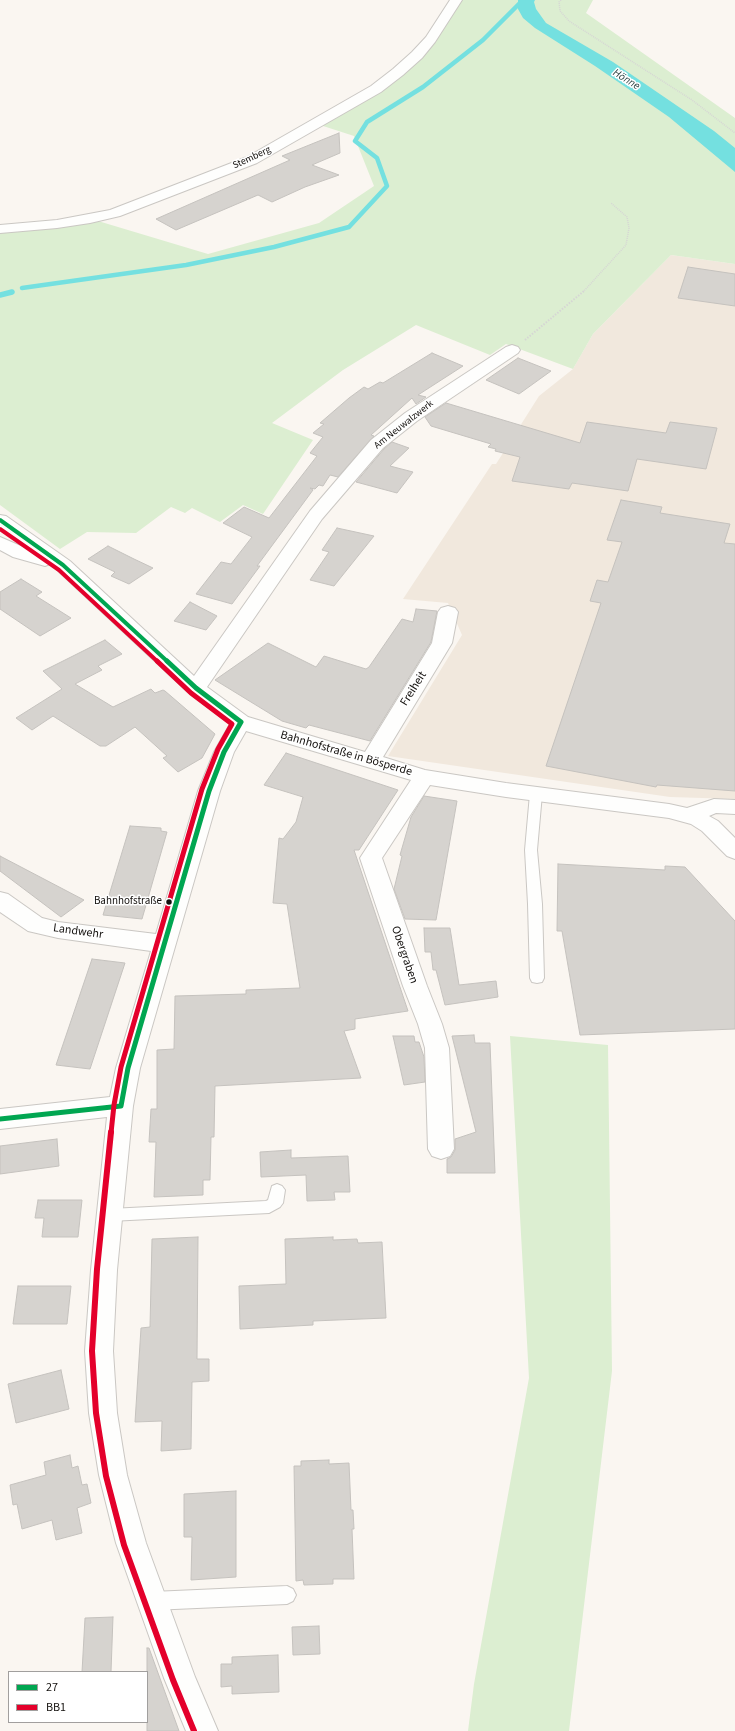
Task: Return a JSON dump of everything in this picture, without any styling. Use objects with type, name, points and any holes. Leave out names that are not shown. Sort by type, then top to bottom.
[{"type":"street","name":"Stemberg","points":[[0,229],[90,220],[115,213],[252,160],[376,89],[398,72],[432,39],[456,0]]},
{"type":"street","name":"Am Neuwalzwerk","points":[[196,688],[316,515],[377,444],[411,417],[512,350]]},
{"type":"street","name":"Bahnhofstraße in Bösperde","points":[[0,520],[63,565],[196,688],[241,722],[424,777],[688,816],[698,819],[710,826],[735,851]]},
{"type":"street","name":"Bahnhofstraße in Bösperde","points":[[0,543],[20,553],[63,565]]},
{"type":"street","name":"Freiheit","points":[[370,761],[442,643],[448,612]]},
{"type":"street","points":[[202,1731],[180,1678],[131,1543],[113,1475],[103,1413],[99,1351],[104,1270],[120,1106],[128,1068],[208,791],[224,752],[241,722]]},
{"type":"street","name":"Obergraben","points":[[424,777],[371,858],[415,986],[430,1024],[437,1048],[441,1149]]},
{"type":"street","points":[[688,816],[714,806],[735,807]]},
{"type":"street","name":"Landwehr","points":[[0,900],[36,925],[58,930],[165,944]]},
{"type":"street","points":[[0,1119],[120,1106]]},
{"type":"lane","points":[[536,794],[531,850],[535,904],[537,978]]},
{"type":"lane","points":[[110,1215],[269,1207],[275,1203],[277,1190]]},
{"type":"lane","points":[[152,1601],[287,1595]]},
{"type":"path","points":[[561,0],[560,11],[569,21],[692,100],[735,133]]},
{"type":"path","points":[[512,350],[571,303],[626,245],[629,228],[627,217],[621,210],[611,203]]},
{"type":"shaded area","points":[[671,255],[735,264],[735,799],[670,797],[388,756],[462,635],[448,603],[403,599],[492,464],[496,464],[539,396],[573,369],[593,334]]},
{"type":"green space","points":[[461,0],[593,0],[586,13],[735,118],[735,264],[671,255],[593,334],[573,369],[506,344],[490,355],[416,325],[343,370],[272,423],[313,440],[263,514],[243,505],[220,522],[192,508],[185,513],[171,507],[136,533],[87,532],[60,549],[0,505],[0,231],[98,221],[208,254],[319,223],[374,186],[354,136],[320,125],[419,58],[442,31]]},
{"type":"green space","points":[[510,1036],[608,1045],[612,1371],[569,1731],[468,1731],[474,1684],[529,1378]]},
{"type":"water","name":"Hönne","points":[[518,0],[535,0],[534,2],[536,9],[546,23],[613,62],[714,131],[735,148],[735,172],[669,117],[595,66],[535,28],[523,18],[518,9]]},
{"type":"building","points":[[339,133],[340,153],[312,165],[339,175],[305,187],[272,202],[258,195],[176,230],[156,219],[290,160],[282,156]]},
{"type":"building","points":[[688,267],[735,274],[735,306],[678,298]]},
{"type":"building","points":[[432,353],[463,366],[418,395],[426,397],[416,404],[412,398],[371,435],[374,436],[338,477],[330,475],[323,486],[319,485],[315,489],[310,488],[313,490],[257,566],[260,566],[232,604],[196,594],[221,562],[231,564],[252,537],[223,523],[244,507],[269,518],[317,456],[310,453],[323,437],[313,433],[324,424],[320,423],[364,387],[368,389],[380,382],[383,383]]},
{"type":"building","points":[[518,358],[551,371],[519,394],[486,380]]},
{"type":"building","points":[[446,403],[580,443],[587,422],[666,433],[670,422],[717,428],[706,469],[637,459],[628,491],[572,483],[569,489],[512,481],[520,457],[495,451],[496,449],[488,447],[491,444],[431,426],[425,417]]},
{"type":"building","points":[[392,442],[409,448],[390,466],[413,472],[397,493],[356,482],[384,449]]},
{"type":"building","points":[[621,500],[662,507],[660,513],[730,524],[724,543],[735,544],[735,791],[657,785],[656,787],[546,766],[601,603],[590,601],[597,580],[608,582],[622,542],[607,540]]},
{"type":"building","points":[[337,528],[374,536],[334,586],[310,580],[329,552],[322,550]]},
{"type":"building","points":[[108,546],[153,568],[129,584],[111,576],[115,572],[88,559]]},
{"type":"building","points":[[21,579],[42,592],[36,596],[71,618],[40,636],[0,609],[0,592]]},
{"type":"building","points":[[190,602],[217,616],[206,630],[174,621]]},
{"type":"building","points":[[416,609],[437,611],[431,642],[370,741],[309,725],[306,728],[282,721],[215,680],[268,643],[316,667],[324,656],[366,669],[369,667],[402,619],[413,622]]},
{"type":"building","points":[[105,640],[122,654],[98,666],[102,670],[75,684],[113,707],[151,689],[155,693],[163,690],[165,691],[215,734],[202,758],[178,772],[163,758],[167,756],[135,727],[106,746],[100,746],[53,716],[32,730],[16,718],[62,689],[43,671]]},
{"type":"building","points":[[286,753],[398,790],[359,850],[354,850],[408,1011],[355,1019],[355,1029],[344,1031],[361,1078],[215,1086],[214,1137],[211,1137],[210,1180],[203,1180],[203,1195],[154,1197],[156,1142],[149,1142],[151,1109],[157,1109],[157,1050],[174,1049],[175,996],[246,994],[246,990],[300,988],[287,904],[273,903],[279,838],[283,839],[296,822],[303,797],[264,785]]},
{"type":"building","points":[[424,796],[457,801],[436,920],[405,919],[394,889],[402,856],[400,855],[411,817]]},
{"type":"building","points":[[130,826],[161,828],[161,831],[167,832],[142,919],[103,915]]},
{"type":"building","points":[[0,856],[84,900],[61,917],[0,871]]},
{"type":"building","points":[[558,864],[665,870],[665,866],[685,867],[735,921],[735,1029],[580,1035],[562,931],[557,931]]},
{"type":"building","points":[[424,928],[450,928],[459,985],[496,981],[498,997],[445,1005],[436,970],[433,970],[431,952],[425,952]]},
{"type":"building","points":[[92,959],[125,963],[90,1069],[56,1065]]},
{"type":"building","points":[[474,1035],[475,1043],[490,1043],[495,1173],[447,1173],[447,1159],[451,1157],[455,1150],[455,1139],[476,1132],[452,1036]]},
{"type":"building","points":[[393,1036],[414,1036],[415,1042],[419,1042],[424,1057],[425,1082],[404,1085]]},
{"type":"building","points":[[57,1139],[59,1166],[0,1174],[0,1146]]},
{"type":"building","points":[[291,1150],[291,1158],[348,1156],[350,1192],[334,1192],[335,1200],[307,1201],[306,1175],[261,1177],[260,1152]]},
{"type":"building","points":[[38,1200],[82,1200],[78,1237],[42,1237],[44,1218],[35,1218]]},
{"type":"building","points":[[198,1237],[197,1359],[209,1359],[209,1381],[192,1382],[191,1449],[161,1451],[162,1421],[135,1422],[141,1328],[150,1327],[152,1239]]},
{"type":"building","points":[[333,1237],[333,1240],[357,1239],[358,1243],[382,1242],[386,1318],[313,1321],[313,1325],[240,1329],[239,1286],[286,1284],[285,1239]]},
{"type":"building","points":[[18,1286],[71,1286],[67,1324],[13,1324]]},
{"type":"building","points":[[61,1370],[69,1409],[16,1423],[8,1384]]},
{"type":"building","points":[[70,1455],[72,1468],[78,1466],[82,1485],[87,1484],[91,1503],[77,1508],[82,1533],[56,1540],[52,1520],[22,1529],[17,1504],[13,1505],[10,1485],[46,1475],[44,1462]]},
{"type":"building","points":[[329,1460],[329,1464],[349,1463],[351,1510],[353,1510],[354,1529],[352,1529],[354,1579],[333,1579],[333,1584],[304,1585],[303,1580],[296,1581],[294,1466],[301,1466],[301,1461]]},
{"type":"building","points":[[236,1491],[236,1577],[191,1580],[192,1537],[184,1537],[184,1494]]},
{"type":"building","points":[[113,1617],[111,1671],[82,1671],[85,1618]]},
{"type":"building","points":[[319,1626],[320,1654],[293,1655],[292,1627]]},
{"type":"building","points":[[147,1648],[149,1648],[179,1731],[147,1731]]},
{"type":"building","points":[[278,1655],[279,1692],[232,1694],[232,1686],[221,1687],[221,1664],[232,1664],[232,1657]]},
{"type":"waterway","points":[[22,288],[186,265],[274,247],[349,227],[387,186],[377,158],[355,141],[367,122],[423,87],[483,40],[523,0]]},
{"type":"waterway","points":[[0,295],[12,292]]},
{"type":"transit line","name":"27","points":[[0,520],[63,565],[196,688],[241,722]]},
{"type":"transit line","name":"BB1","points":[[0,529],[59,570],[191,693],[232,724],[218,749],[202,789],[121,1067],[114,1105],[97,1269],[92,1351],[96,1413],[106,1476],[124,1545],[173,1680],[194,1731]]},
{"type":"transit line","name":"27","points":[[121,1106],[128,1068],[209,791],[224,752],[241,722]]},
{"type":"transit line","name":"27","points":[[0,1119],[121,1106]]},
{"type":"place","name":"Bahnhofstraße","points":[[169,902]]}]
